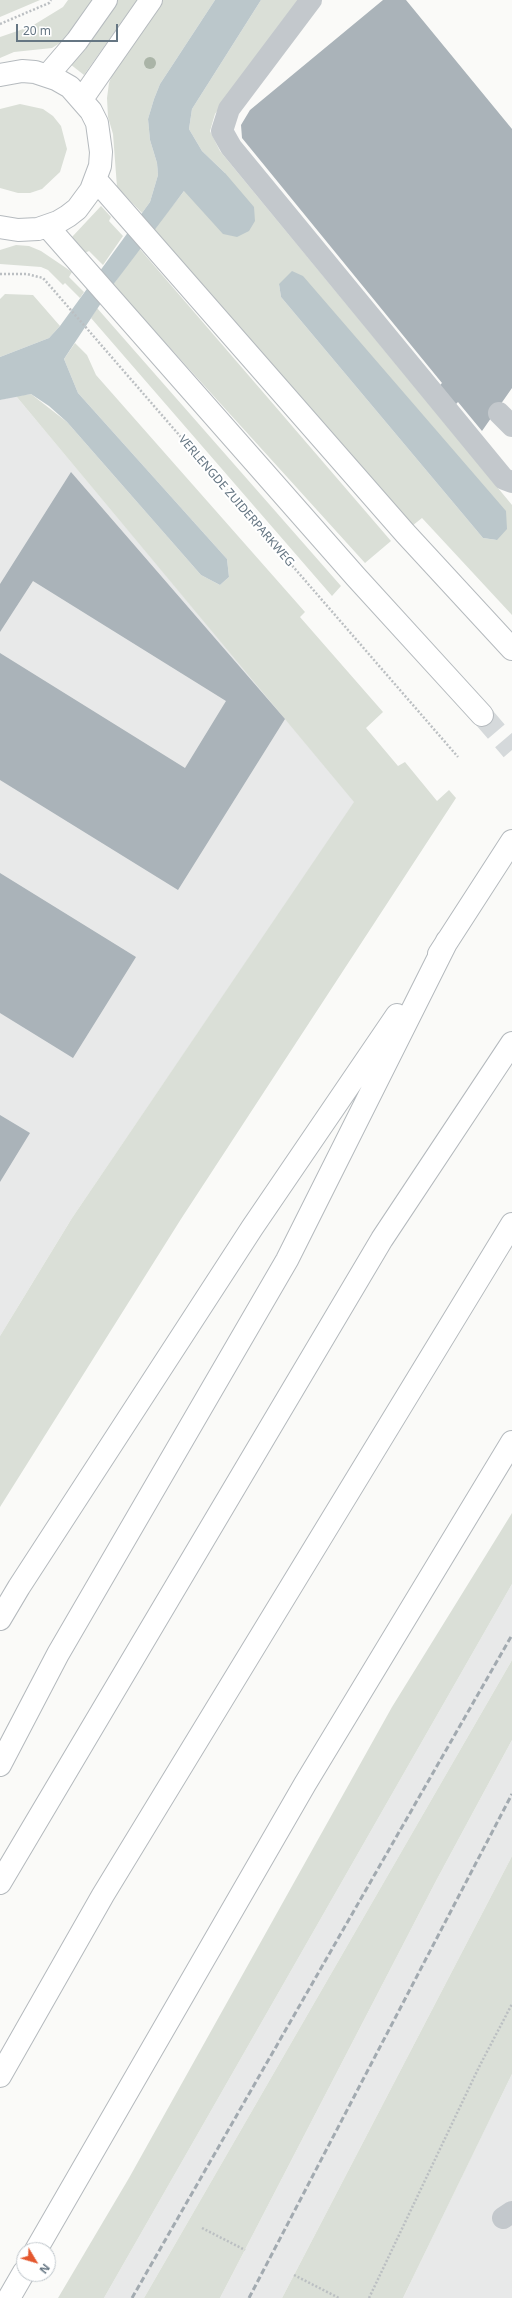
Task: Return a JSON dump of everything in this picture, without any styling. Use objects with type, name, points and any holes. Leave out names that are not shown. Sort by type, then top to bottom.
[{"type":"main road","points":[[47,76],[77,41],[106,0]]},
{"type":"main road","points":[[82,99],[151,0]]},
{"type":"main road","points":[[0,75],[22,71],[47,76],[70,87],[82,99],[96,123],[100,137],[100,166],[96,180],[91,190],[77,209],[58,222],[47,226],[28,230],[0,228]]},
{"type":"main road","points":[[96,180],[405,533],[512,649]]},
{"type":"main road","points":[[47,226],[114,300],[356,577],[482,715]]},
{"type":"main road","points":[[0,1619],[19,1587],[252,1228],[447,941],[512,840]]},
{"type":"main road","points":[[0,1765],[58,1654],[287,1260],[447,941]]},
{"type":"main road","points":[[0,1883],[382,1239],[512,1043]]},
{"type":"main road","points":[[0,2076],[103,1895],[512,1224]]},
{"type":"main road","points":[[41,2242],[305,1784],[512,1442]]},
{"type":"main road","points":[[9,2298],[18,2282]]},
{"type":"lane","points":[[311,0],[230,109],[222,131],[231,146],[494,467],[504,479],[512,482]]},
{"type":"path","points":[[0,24],[49,3],[51,0]]},
{"type":"path","name":"VERLENGDE ZUIDERPARKWEG","points":[[0,274],[27,274],[43,278],[458,757]]},
{"type":"path","points":[[369,2298],[479,2067],[512,2004]]},
{"type":"path","points":[[202,2228],[245,2250]]},
{"type":"path","points":[[294,2275],[339,2298]]},
{"type":"shaded area","points":[[0,0],[40,0],[0,17]]},
{"type":"shaded area","points":[[68,0],[97,0],[71,36],[52,48],[14,52],[0,58],[0,37],[32,26],[63,7]]},
{"type":"shaded area","points":[[115,0],[137,0],[84,75],[70,64]]},
{"type":"shaded area","points":[[161,0],[215,0],[160,84],[154,99],[148,119],[150,140],[157,163],[158,175],[150,202],[142,213],[117,187],[113,134],[108,117],[107,98],[109,83],[114,70]]},
{"type":"shaded area","points":[[215,0],[261,0],[192,109],[189,129],[202,151],[225,173],[254,207],[255,221],[249,231],[237,237],[223,234],[184,191],[113,285],[64,359],[78,393],[227,559],[229,577],[220,585],[201,575],[67,422],[49,406],[31,394],[0,400],[0,357],[49,338],[60,326],[150,202],[158,175],[157,163],[150,140],[148,119],[154,99],[160,84]]},
{"type":"shaded area","points":[[261,0],[300,0],[215,114],[210,131],[220,151],[512,505],[512,615],[422,518],[412,526],[153,230],[185,190],[225,173],[202,151],[189,129],[192,109]],"holes":[[[279,284],[497,540],[483,538],[281,297]]]},
{"type":"shaded area","points":[[20,104],[43,109],[53,116],[61,126],[67,149],[60,172],[42,189],[30,193],[18,193],[0,188],[0,109]]},
{"type":"shaded area","points":[[101,206],[111,217],[109,221],[123,236],[103,265],[89,251],[85,253],[72,237]]},
{"type":"shaded area","points":[[16,245],[29,246],[41,251],[72,272],[69,277],[84,292],[80,298],[65,283],[63,285],[48,270],[41,267],[0,264],[0,250]]},
{"type":"shaded area","points":[[139,248],[391,541],[365,563],[113,285]]},
{"type":"shaded area","points":[[292,271],[303,276],[506,511],[507,529],[497,540],[483,538],[281,297],[279,284]]},
{"type":"shaded area","points":[[5,294],[33,295],[60,326],[49,338],[0,357],[0,299]]},
{"type":"shaded area","points":[[97,308],[341,586],[332,596],[91,318]]},
{"type":"shaded area","points":[[75,343],[87,355],[96,375],[305,612],[300,617],[383,712],[366,728],[398,766],[405,762],[437,801],[449,790],[456,798],[181,1219],[0,1507],[0,1336],[72,1218],[354,802],[16,396],[31,394],[67,422],[201,575],[220,585],[229,577],[227,559],[78,393],[64,359]]},
{"type":"shaded area","points":[[16,396],[355,802],[72,1218],[0,1336],[0,400]]},
{"type":"shaded area","points":[[512,1513],[512,1584],[104,2298],[58,2298],[129,2178],[392,1707]]},
{"type":"shaded area","points":[[512,1584],[512,1660],[144,2298],[104,2298]]},
{"type":"shaded area","points":[[512,1660],[512,1740],[436,1881],[220,2298],[144,2298]]},
{"type":"shaded area","points":[[512,1740],[512,1856],[282,2298],[220,2298],[436,1881]]},
{"type":"shaded area","points":[[512,1856],[512,2074],[403,2298],[282,2298]]},
{"type":"shaded area","points":[[512,2074],[512,2298],[403,2298],[469,2162]]},
{"type":"building","points":[[383,0],[406,0],[512,129],[512,388],[482,431],[458,402],[455,405],[439,386],[442,383],[242,138],[241,125],[250,110]]},
{"type":"building","points":[[71,472],[285,719],[178,890],[0,780],[0,653],[185,768],[226,701],[33,581],[0,632],[0,584]]},
{"type":"building","points":[[0,873],[136,957],[73,1058],[0,1013]]},
{"type":"building","points":[[0,1115],[30,1133],[0,1182]]},
{"type":"tunnel","points":[[482,715],[512,750]]},
{"type":"railway","points":[[132,2298],[512,1635]]},
{"type":"railway","points":[[249,2298],[512,1794]]}]
